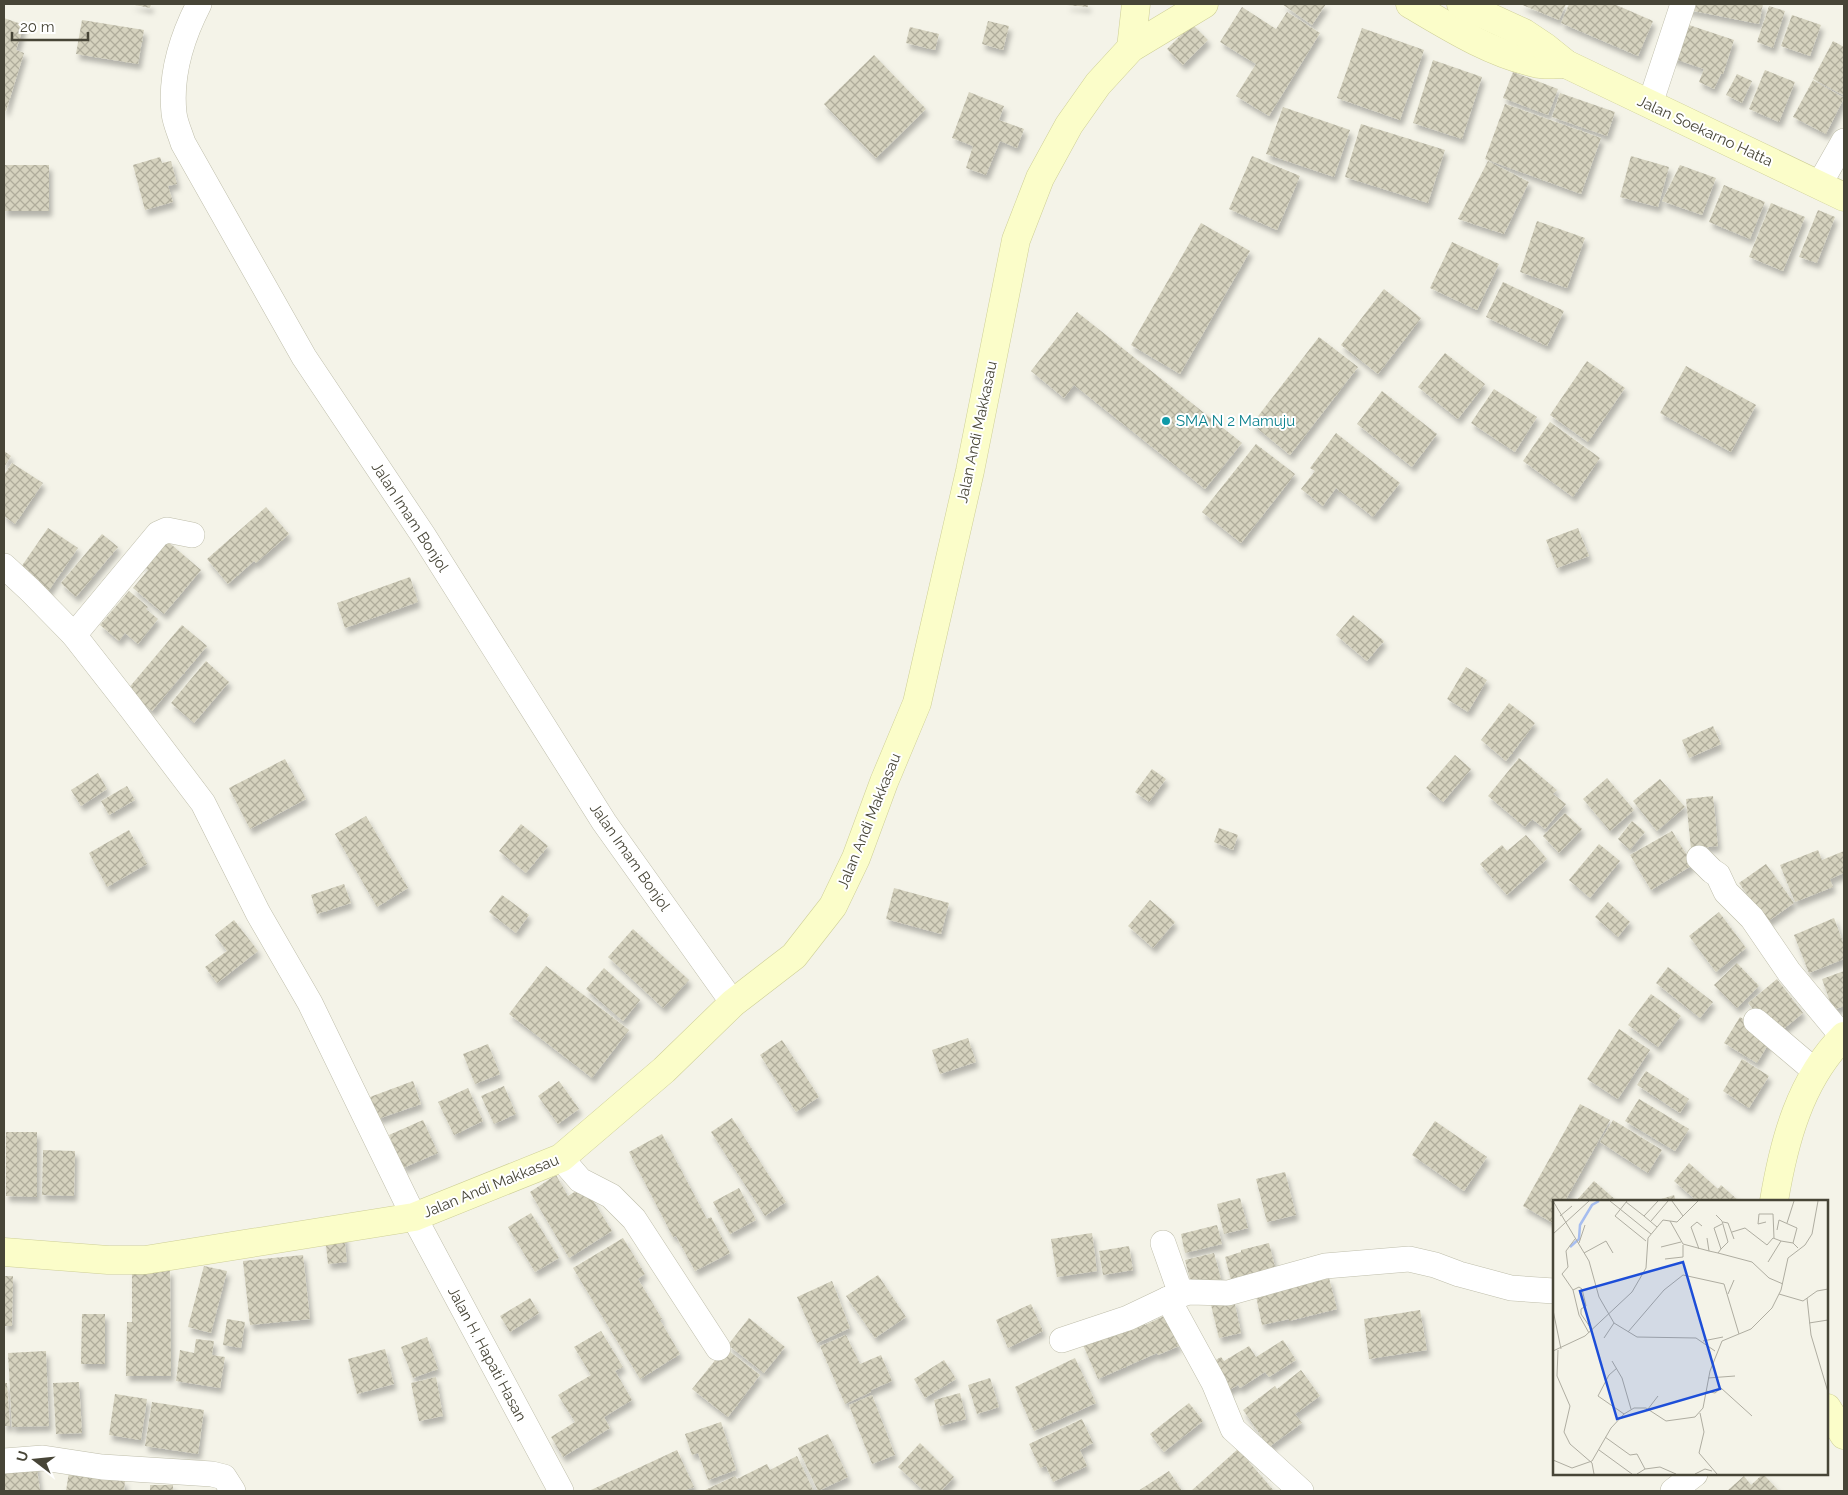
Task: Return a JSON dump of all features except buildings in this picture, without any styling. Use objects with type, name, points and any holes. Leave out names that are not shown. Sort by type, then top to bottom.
[{"type":"street","name":"Jalan Imam Bonjol","points":[[199,4],[180,49],[173,88],[174,114],[183,143],[304,357],[423,535],[604,822],[733,1003]]},
{"type":"street","points":[[1131,48],[1136,4]]},
{"type":"street","name":"Jalan Andi Makkasau","points":[[4,1252],[108,1260],[145,1260],[414,1217],[560,1158],[664,1070],[733,1003],[794,956],[833,906],[856,858],[884,782],[917,703],[970,471],[1016,240],[1040,178],[1069,125],[1098,84],[1131,48],[1204,4]]},
{"type":"street","name":"Jalan Soekarno Hatta","points":[[1410,4],[1484,45],[1514,57],[1537,64],[1566,64]]},
{"type":"street","name":"Jalan Soekarno Hatta","points":[[1461,4],[1524,33],[1545,46],[1566,64],[1844,197]]},
{"type":"street","points":[[1650,104],[1682,4]]},
{"type":"street","points":[[1820,185],[1844,141]]},
{"type":"street","points":[[74,635],[158,534],[167,530],[192,535]]},
{"type":"street","name":"Jalan H. Hapati Hasan","points":[[4,566],[74,635],[202,803],[258,913],[310,1003],[414,1217],[556,1490]]},
{"type":"street","points":[[1699,858],[1718,875],[1732,898],[1752,918],[1789,972],[1844,1036],[1815,1071],[1806,1088],[1792,1125],[1780,1169],[1774,1200]]},
{"type":"street","points":[[1756,1021],[1815,1071]]},
{"type":"street","points":[[560,1158],[580,1180],[611,1196],[634,1219],[718,1348]]},
{"type":"street","points":[[1163,1243],[1174,1297],[1233,1429],[1301,1491]]},
{"type":"street","points":[[1062,1340],[1128,1318],[1189,1292],[1228,1293],[1325,1266],[1409,1260],[1435,1265],[1459,1274],[1511,1288],[1553,1291]]},
{"type":"street","points":[[1828,1410],[1844,1436]]},
{"type":"street","points":[[4,1461],[43,1458],[102,1466],[212,1474],[224,1477],[233,1491]]},
{"type":"street","points":[[1673,1491],[1694,1475]]},
{"type":"place","name":"SMA N 2 Mamuju","points":[[1166,421]]}]
